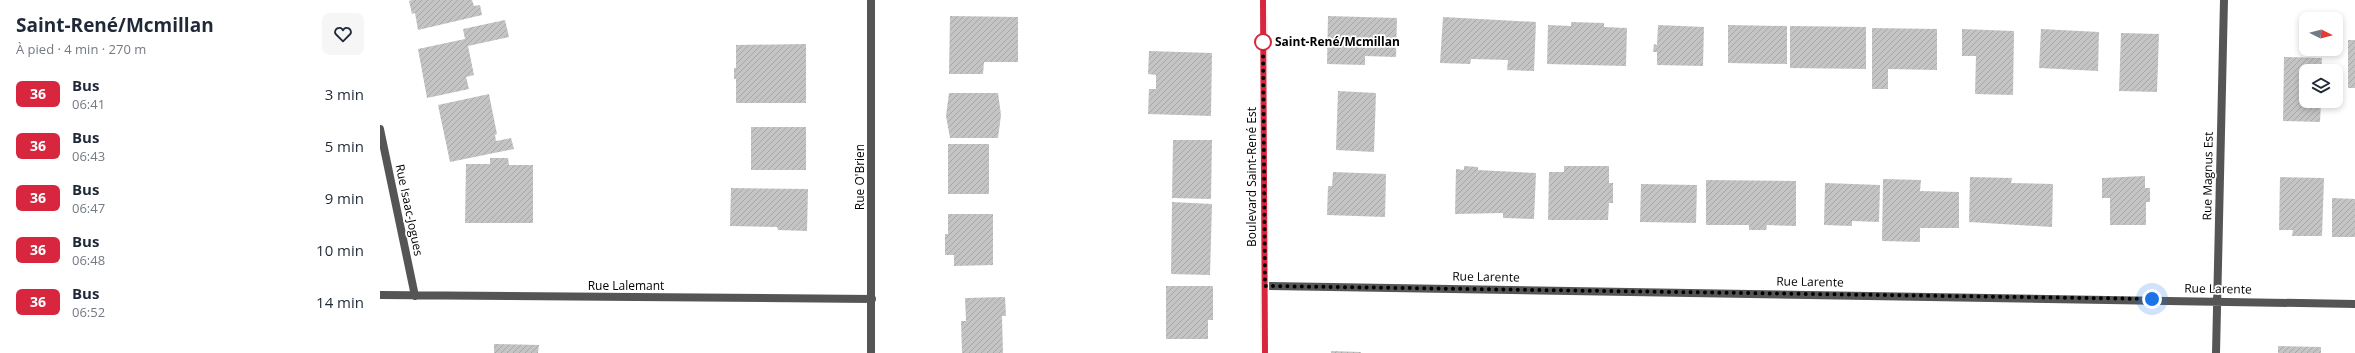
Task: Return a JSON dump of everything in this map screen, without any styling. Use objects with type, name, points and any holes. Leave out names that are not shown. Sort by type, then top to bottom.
[{"type":"street","name":"Rue O'Brien","points":[[871,0],[871,353]]},
{"type":"street","name":"Boulevard Saint-René Est","points":[[1263,0],[1265,353]]},
{"type":"street","name":"Rue Magnus Est","points":[[2216,353],[2224,0]]},
{"type":"street","name":"Rue Isaac-Jogues","points":[[380,129],[415,296]]},
{"type":"street","name":"Rue Larente","points":[[1265,286],[2218,300],[2355,304]]},
{"type":"street","name":"Rue Lalemant","points":[[380,295],[872,299]]},
{"type":"building","points":[[472,0],[474,6],[480,5],[482,15],[418,30],[415,13],[412,14],[409,1]]},
{"type":"building","points":[[950,16],[1018,17],[1018,62],[984,62],[983,74],[949,74]]},
{"type":"building","points":[[1328,16],[1397,18],[1396,57],[1365,56],[1365,65],[1327,64]]},
{"type":"building","points":[[1443,17],[1536,22],[1534,71],[1507,70],[1508,60],[1471,59],[1470,64],[1440,63]]},
{"type":"building","points":[[505,20],[509,37],[468,46],[474,75],[466,77],[469,89],[427,98],[418,49],[465,39],[463,29]]},
{"type":"building","points":[[1571,22],[1604,23],[1604,27],[1627,28],[1626,66],[1547,64],[1548,25],[1571,26]]},
{"type":"building","points":[[1658,25],[1704,27],[1703,66],[1657,65],[1657,52],[1653,52],[1654,44],[1657,45]]},
{"type":"building","points":[[1728,25],[1787,26],[1787,64],[1728,63]]},
{"type":"building","points":[[1790,26],[1866,27],[1866,69],[1790,68]]},
{"type":"building","points":[[1872,28],[1937,29],[1937,70],[1888,69],[1888,89],[1872,89]]},
{"type":"building","points":[[1962,29],[2014,31],[2013,95],[1975,94],[1976,56],[1962,56]]},
{"type":"building","points":[[2041,29],[2099,32],[2098,71],[2039,68]]},
{"type":"building","points":[[2121,33],[2159,34],[2157,92],[2119,91]]},
{"type":"building","points":[[2348,40],[2355,40],[2355,88],[2348,88]]},
{"type":"building","points":[[806,44],[806,103],[736,103],[736,79],[734,79],[734,68],[736,68],[736,45]]},
{"type":"building","points":[[1149,51],[1212,53],[1211,116],[1148,114],[1149,89],[1156,89],[1156,75],[1148,74]]},
{"type":"building","points":[[2284,57],[2322,58],[2322,64],[2299,64],[2299,108],[2321,108],[2320,122],[2283,121]]},
{"type":"building","points":[[1338,91],[1376,93],[1374,152],[1336,150]]},
{"type":"building","points":[[949,93],[998,93],[1001,115],[998,138],[950,138],[946,116]]},
{"type":"building","points":[[489,94],[497,134],[495,135],[496,141],[511,138],[514,149],[450,162],[438,105]]},
{"type":"building","points":[[751,127],[806,127],[806,170],[751,170]]},
{"type":"building","points":[[1173,140],[1212,140],[1211,199],[1172,198]]},
{"type":"building","points":[[948,144],[989,144],[989,194],[948,194]]},
{"type":"building","points":[[490,158],[508,158],[509,165],[533,165],[533,223],[465,223],[466,164],[490,164]]},
{"type":"building","points":[[1464,166],[1478,167],[1478,170],[1536,173],[1534,219],[1503,218],[1503,213],[1455,214],[1456,169],[1464,170]]},
{"type":"building","points":[[1564,166],[1609,166],[1609,183],[1613,183],[1613,203],[1609,203],[1608,220],[1548,220],[1549,172],[1564,172]]},
{"type":"building","points":[[1333,172],[1386,174],[1385,217],[1327,215],[1328,186],[1332,186]]},
{"type":"building","points":[[2145,176],[2145,188],[2150,188],[2150,202],[2146,202],[2146,225],[2110,225],[2110,198],[2102,198],[2102,178]]},
{"type":"building","points":[[1970,177],[2012,178],[2011,183],[2053,184],[2052,227],[1969,222]]},
{"type":"building","points":[[2280,177],[2324,178],[2322,236],[2292,236],[2293,230],[2279,230]]},
{"type":"building","points":[[1883,179],[1921,180],[1920,191],[1959,192],[1959,228],[1920,228],[1920,242],[1882,241]]},
{"type":"building","points":[[1706,180],[1796,181],[1796,226],[1767,225],[1766,230],[1749,230],[1749,225],[1706,225]]},
{"type":"building","points":[[1825,183],[1880,185],[1879,222],[1852,221],[1852,226],[1824,225]]},
{"type":"building","points":[[1641,184],[1697,185],[1696,223],[1640,222]]},
{"type":"building","points":[[731,188],[808,189],[807,231],[778,230],[777,227],[730,226]]},
{"type":"building","points":[[2332,198],[2355,199],[2355,237],[2332,237]]},
{"type":"building","points":[[1172,202],[1212,204],[1210,275],[1171,274]]},
{"type":"building","points":[[948,214],[993,214],[993,265],[954,266],[954,255],[945,255],[945,234],[948,234]]},
{"type":"building","points":[[1166,286],[1213,286],[1213,320],[1208,320],[1208,339],[1166,339]]},
{"type":"building","points":[[1005,297],[1006,316],[1002,316],[1003,353],[962,353],[961,321],[966,321],[965,298]]},
{"type":"building","points":[[494,344],[539,345],[538,353],[494,353]]},
{"type":"building","points":[[2278,346],[2321,347],[2321,353],[2278,353]]},
{"type":"building","points":[[1331,351],[1361,352],[1361,353],[1331,353]]},
{"type":"bus line","name":"36","points":[[1263,0],[1265,353]]},
{"type":"place","name":"Saint-René/Mcmillan","points":[[1263,42]]},
{"type":"route","points":[[1263,42],[1265,286],[2152,299]]}]
